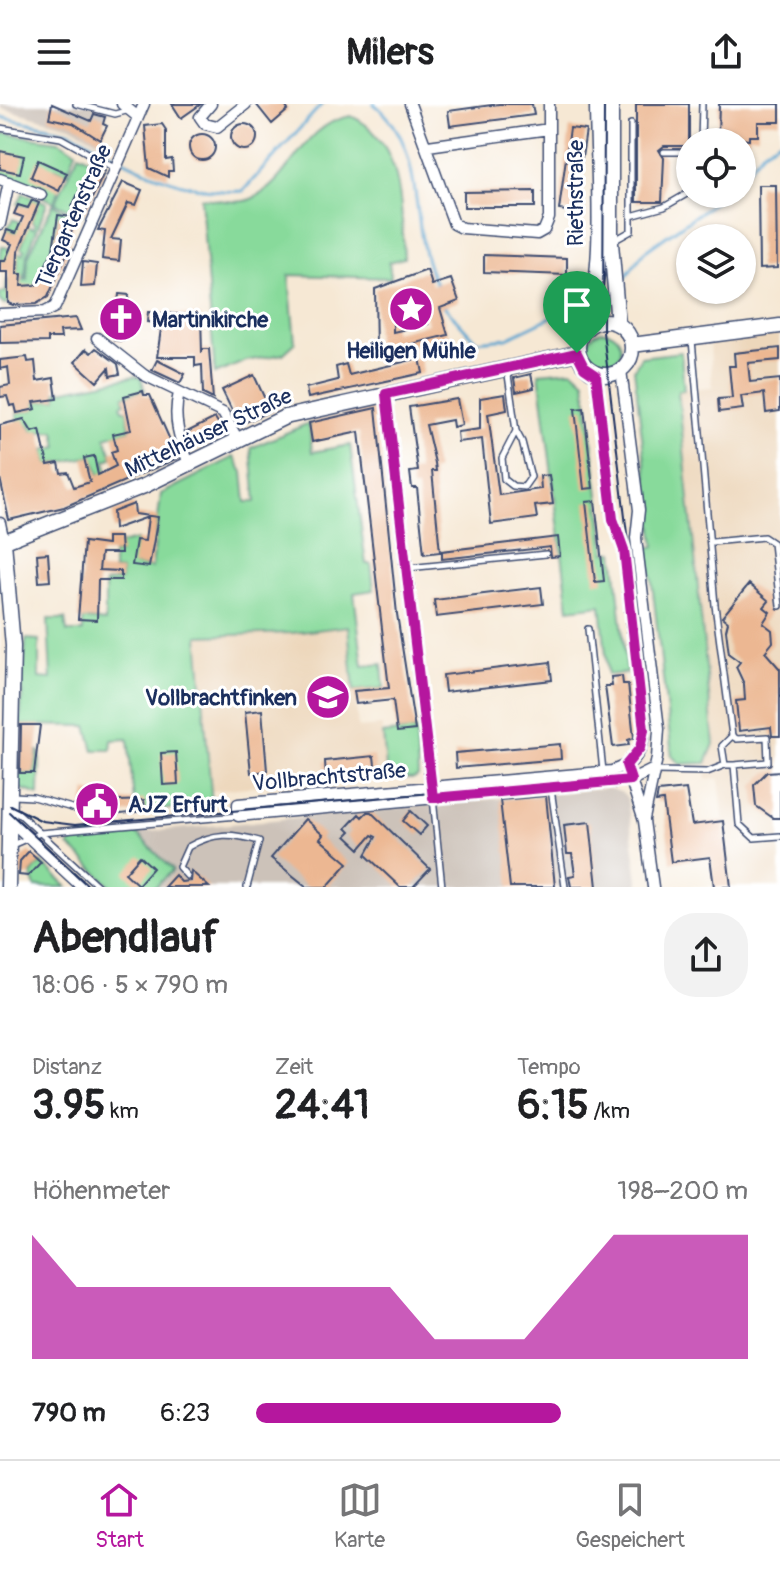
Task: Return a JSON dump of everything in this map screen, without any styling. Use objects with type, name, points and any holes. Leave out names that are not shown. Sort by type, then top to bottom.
[{"type":"main road","name":"Riethstraße","points":[[585,328],[592,314],[594,290],[597,104]]},
{"type":"main road","name":"Riethstraße","points":[[611,104],[612,275],[618,324]]},
{"type":"main road","points":[[602,321],[618,324],[632,345],[630,359],[612,375],[596,375],[584,367],[577,353],[580,336],[585,328],[602,321]]},
{"type":"main road","points":[[632,345],[780,326]]},
{"type":"main road","name":"Mittelhäuser Straße","points":[[2,543],[112,500],[294,414],[577,353]]},
{"type":"main road","points":[[2,543],[13,646],[7,799],[12,845],[8,887]]},
{"type":"street","name":"Tiergartenstraße","points":[[0,314],[45,312],[55,307],[144,104]]},
{"type":"street","points":[[211,104],[200,117],[205,124],[217,127],[246,104]]},
{"type":"street","points":[[410,104],[428,146],[454,224],[462,228],[537,234],[544,230],[549,218],[549,104]]},
{"type":"street","points":[[124,107],[138,117]]},
{"type":"street","points":[[428,146],[549,129]]},
{"type":"street","points":[[0,224],[5,180],[41,195]]},
{"type":"street","points":[[97,338],[118,358],[179,393],[223,413],[238,440]]},
{"type":"street","points":[[621,370],[639,510],[636,538],[659,729],[657,758],[652,770],[644,821]]},
{"type":"street","points":[[596,375],[613,519],[624,550],[644,730],[629,774],[644,821],[653,887]]},
{"type":"street","points":[[179,393],[175,408],[176,427],[189,464]]},
{"type":"street","points":[[238,816],[432,792],[386,394]]},
{"type":"street","points":[[0,523],[2,543]]},
{"type":"street","name":"Vollbrachtstraße","points":[[432,792],[603,772],[629,774],[652,770]]},
{"type":"street","name":"Vollbrachtstraße","points":[[432,792],[551,788],[613,782],[629,774]]},
{"type":"street","points":[[11,821],[34,835],[82,887]]},
{"type":"lane","points":[[76,104],[115,114],[124,107]]},
{"type":"lane","points":[[701,128],[702,104]]},
{"type":"lane","points":[[611,243],[631,231],[634,152],[631,124]]},
{"type":"lane","points":[[0,128],[61,138],[117,168]]},
{"type":"lane","points":[[664,152],[676,152]]},
{"type":"lane","points":[[631,216],[664,207],[676,200]]},
{"type":"lane","points":[[692,336],[715,605],[732,736]]},
{"type":"lane","points":[[507,367],[516,431],[529,462],[531,477],[524,487],[513,486],[504,479],[502,458],[516,431]]},
{"type":"lane","points":[[712,542],[764,537],[773,543],[780,606]]},
{"type":"lane","points":[[407,568],[546,554]]},
{"type":"lane","points":[[588,629],[603,772]]},
{"type":"lane","points":[[652,770],[664,774],[707,772],[725,765],[768,762],[767,737],[737,739],[732,736]]},
{"type":"lane","points":[[725,765],[722,746],[732,736]]},
{"type":"lane","points":[[734,765],[739,824],[754,838],[780,836]]},
{"type":"lane","points":[[551,788],[565,887]]},
{"type":"lane","points":[[432,792],[442,887]]},
{"type":"lane","points":[[7,799],[33,797],[79,810]]},
{"type":"lane","points":[[7,799],[34,835],[99,887]]},
{"type":"lane","points":[[12,845],[34,835],[238,816]]},
{"type":"lane","points":[[187,876],[179,867],[188,847],[222,833],[240,835],[259,841],[247,887]]},
{"type":"shaded area","points":[[0,104],[111,104],[103,124],[107,126],[97,141],[71,126],[0,108]]},
{"type":"shaded area","points":[[780,334],[780,887],[731,887],[719,779],[707,779],[706,761],[714,744],[678,390],[712,387],[710,339]]},
{"type":"shaded area","points":[[349,625],[358,728],[382,726],[387,778],[310,780],[211,791],[197,636],[292,633]]},
{"type":"shaded area","points":[[608,788],[623,793],[627,798],[639,887],[156,887],[172,869],[136,833]]},
{"type":"green space","points":[[351,116],[368,127],[381,141],[390,158],[400,197],[404,258],[389,262],[391,278],[289,275],[295,343],[283,354],[246,361],[215,374],[201,198],[233,202],[251,199],[276,180],[320,130],[334,121]]},
{"type":"green space","points":[[0,133],[59,141],[76,151],[67,173],[56,168],[59,191],[54,202],[43,197],[44,192],[0,175]]},
{"type":"green space","points":[[79,153],[98,163],[96,167],[91,165],[72,207],[84,216],[55,203]]},
{"type":"green space","points":[[23,193],[47,203],[27,255],[25,278],[17,274],[18,258],[0,261],[2,246],[23,254],[25,250],[21,248],[26,232],[19,234],[7,230],[13,219],[33,228],[35,224],[31,221],[37,207],[18,204]]},
{"type":"green space","points":[[53,204],[74,217],[58,215],[53,250],[34,290],[13,286],[12,291],[8,291],[8,304],[4,305],[0,301],[0,293],[6,292],[7,280],[27,280],[28,257]]},
{"type":"green space","points":[[604,331],[616,336],[621,348],[616,360],[604,365],[592,360],[587,348],[592,336]]},
{"type":"green space","points":[[681,352],[684,390],[678,391],[714,744],[706,763],[680,764],[672,756],[648,548],[655,546],[634,369],[641,357]]},
{"type":"green space","points":[[573,370],[585,381],[606,552],[614,552],[627,673],[608,675],[601,605],[569,609],[539,373]]},
{"type":"green space","points":[[135,376],[141,378],[145,390],[124,396],[125,403],[121,405],[123,410],[127,410],[130,430],[105,437],[113,457],[105,461],[109,475],[101,479],[93,456],[48,465],[44,450],[58,447],[55,431],[32,432],[31,427],[18,421],[17,413],[35,409],[34,402],[57,399],[56,392]]},
{"type":"green space","points":[[309,423],[312,452],[350,445],[366,564],[371,564],[374,590],[354,593],[363,666],[382,664],[384,688],[354,691],[348,626],[292,633],[198,636],[212,805],[135,812],[128,739],[112,740],[111,750],[94,750],[87,726],[20,725],[26,639],[39,640],[39,678],[51,679],[48,619],[65,619],[67,632],[83,632],[83,619],[105,622],[105,583],[121,580],[121,571],[113,570],[113,553],[120,553],[120,544],[136,540],[134,565],[152,568],[161,494],[234,457],[243,472],[246,502],[256,502],[251,448]]},
{"type":"green space","points":[[416,730],[418,776],[414,779],[387,778],[383,734]]},
{"type":"green space","points":[[38,751],[39,795],[19,788],[19,773],[34,773]]},
{"type":"green space","points":[[136,833],[173,870],[156,887],[112,887],[69,846],[76,837]]},
{"type":"green space","points":[[41,862],[68,887],[36,887],[31,874]]},
{"type":"building","points":[[52,104],[91,121],[94,114],[105,117],[103,124],[107,126],[100,140],[73,123],[49,118]]},
{"type":"building","points":[[172,104],[201,104],[181,118]]},
{"type":"building","points":[[256,104],[284,104],[288,110],[272,124]]},
{"type":"building","points":[[499,104],[532,104],[534,115],[450,126],[448,111]]},
{"type":"building","points":[[636,104],[689,104],[689,128],[676,128],[676,146],[664,146],[659,150],[664,158],[662,202],[636,202]]},
{"type":"building","points":[[719,104],[780,104],[780,122],[758,122],[758,136],[756,128],[718,128]]},
{"type":"building","points":[[162,124],[166,130],[166,160],[172,159],[173,171],[168,171],[168,177],[149,168],[145,126]]},
{"type":"building","points":[[244,124],[253,128],[257,137],[253,146],[244,150],[235,146],[231,137],[235,128]]},
{"type":"building","points":[[570,128],[586,130],[574,212],[559,210]]},
{"type":"building","points":[[202,134],[211,138],[215,147],[211,156],[202,160],[193,156],[189,147],[193,138]]},
{"type":"building","points":[[0,151],[24,156],[20,173],[0,169]]},
{"type":"building","points":[[38,160],[67,173],[59,191],[31,177]]},
{"type":"building","points":[[91,165],[105,171],[85,213],[72,207]]},
{"type":"building","points":[[123,182],[142,190],[136,205],[128,203],[111,239],[121,240],[119,261],[102,259],[105,231],[98,230]]},
{"type":"building","points":[[758,185],[776,185],[777,268],[759,269]]},
{"type":"building","points":[[535,191],[535,207],[464,207],[464,192]]},
{"type":"building","points":[[32,200],[39,203],[18,252],[17,274],[22,274],[21,286],[36,285],[53,250],[58,215],[74,217],[68,252],[48,297],[36,304],[13,305],[8,303],[8,272],[0,272],[0,261],[5,261],[12,244],[3,240],[7,230],[16,233],[23,217],[14,214],[18,205],[28,208]]},
{"type":"building","points":[[484,255],[567,258],[567,275],[484,272]]},
{"type":"building","points":[[83,262],[97,264],[95,286],[81,287]]},
{"type":"building","points":[[427,270],[432,285],[451,279],[459,301],[440,308],[448,335],[376,353],[375,289]],"holes":[[[419,296],[428,324],[393,332],[393,304]]]},
{"type":"building","name":"Martinikirche","points":[[119,294],[129,295],[128,304],[133,305],[130,335],[124,334],[123,341],[114,340],[115,333],[109,333],[113,302],[118,303]]},
{"type":"building","points":[[148,312],[201,316],[202,353],[202,349],[209,349],[213,399],[203,394],[202,365],[195,366],[195,357],[157,357],[161,329],[158,329],[158,323],[147,322]]},
{"type":"building","points":[[76,318],[81,330],[60,331],[61,338],[48,338],[48,342],[0,343],[0,325]]},
{"type":"building","points":[[96,348],[118,364],[120,374],[110,376],[109,368],[97,382],[75,362],[86,349],[91,353]]},
{"type":"building","points":[[780,348],[780,360],[748,363],[750,382],[780,379],[780,411],[766,413],[764,393],[741,396],[743,409],[719,412],[718,399],[732,398],[729,366],[735,366],[734,353]]},
{"type":"building","points":[[27,357],[28,362],[35,361],[37,381],[54,378],[57,399],[34,402],[36,409],[17,413],[15,405],[10,406],[7,396],[0,397],[0,387],[10,385],[8,367],[0,369],[0,360]]},
{"type":"building","points":[[420,358],[423,373],[308,398],[306,388],[338,380],[336,367],[346,364],[349,375]]},
{"type":"building","points":[[157,360],[185,374],[180,383],[152,370]]},
{"type":"building","points":[[531,374],[534,388],[516,392],[514,378]]},
{"type":"building","points":[[254,375],[264,397],[275,397],[279,407],[239,425],[222,390]]},
{"type":"building","points":[[143,391],[144,395],[150,395],[178,458],[64,507],[9,520],[0,478],[0,425],[24,419],[32,432],[40,430],[48,465],[59,463],[61,473],[68,472],[74,487],[90,482],[84,458],[94,456],[98,475],[116,466],[111,452],[117,450],[113,434],[131,430],[124,396]]},
{"type":"building","points":[[505,394],[507,410],[488,414],[499,495],[541,489],[540,476],[549,475],[553,504],[535,506],[537,518],[491,524],[482,439],[458,442],[457,432],[480,429],[480,398]]},
{"type":"building","points":[[457,399],[462,425],[453,427],[452,420],[426,425],[436,471],[432,471],[440,552],[424,554],[417,488],[412,488],[410,472],[418,471],[409,407]]},
{"type":"building","points":[[376,408],[397,614],[415,730],[397,732],[393,700],[356,704],[354,691],[389,688],[359,432],[312,442],[309,423]]},
{"type":"building","points":[[584,408],[593,488],[584,489],[575,409]]},
{"type":"building","points":[[215,418],[224,432],[193,448],[187,432]]},
{"type":"building","points":[[595,501],[604,581],[595,582],[586,502]]},
{"type":"building","points":[[134,504],[135,514],[158,517],[149,567],[132,565],[136,540],[145,541],[148,517],[114,529],[113,512]]},
{"type":"building","points":[[107,537],[120,537],[121,553],[101,553],[99,570],[121,571],[121,580],[98,580],[97,620],[78,619],[84,542],[107,545]]},
{"type":"building","points":[[558,537],[560,556],[551,557],[550,547],[442,559],[442,551]]},
{"type":"building","points":[[48,553],[50,581],[39,582],[37,554]]},
{"type":"building","points":[[749,584],[769,601],[764,607],[770,612],[763,623],[772,630],[773,642],[765,652],[780,669],[780,736],[772,736],[771,727],[739,731],[736,701],[745,700],[744,684],[736,667],[740,662],[729,654],[728,622],[722,617]]},
{"type":"building","points":[[541,587],[543,604],[436,617],[434,600]]},
{"type":"building","points":[[550,662],[552,680],[445,692],[443,675]]},
{"type":"building","points":[[622,676],[623,684],[628,684],[634,738],[628,740],[629,745],[613,747],[605,686],[612,686],[611,677]]},
{"type":"building","points":[[262,710],[267,771],[251,773],[245,712]]},
{"type":"building","points":[[21,725],[40,725],[34,773],[20,773]]},
{"type":"building","points":[[560,744],[561,759],[456,768],[455,753]]},
{"type":"building","points":[[176,752],[178,784],[163,785],[161,753]]},
{"type":"building","points":[[374,756],[376,774],[326,779],[325,761]]},
{"type":"building","points":[[780,771],[780,818],[773,818],[756,806],[754,785],[767,772]]},
{"type":"building","points":[[686,789],[692,825],[723,821],[731,887],[714,887],[710,857],[671,862],[663,801],[656,802],[658,792]]},
{"type":"building","points":[[86,791],[119,801],[144,800],[145,811],[113,815],[83,806]]},
{"type":"building","points":[[546,796],[555,887],[510,887],[500,800]]},
{"type":"building","points":[[411,811],[427,826],[419,835],[403,821]]},
{"type":"building","points":[[371,812],[430,869],[413,887],[400,887],[366,855],[376,837],[372,835],[360,849],[346,836],[350,832],[346,828],[359,814],[362,817]]},
{"type":"building","points":[[305,819],[323,835],[320,839],[348,863],[327,887],[307,887],[271,858]]},
{"type":"building","points":[[590,822],[597,887],[571,887],[569,876],[575,875],[572,854],[567,854],[564,825]]},
{"type":"building","points":[[29,851],[41,862],[28,876],[19,875],[20,861]]},
{"type":"building","points":[[140,856],[153,868],[138,885],[125,873]]},
{"type":"building","points":[[191,871],[209,887],[164,887],[175,875],[181,882],[190,881]]},
{"type":"waterway","points":[[123,160],[182,184],[212,190],[243,191],[322,104]]},
{"type":"waterway","points":[[374,104],[391,122],[403,142],[415,189],[427,262],[436,284]]},
{"type":"waterway","points":[[0,117],[69,131],[117,156]]},
{"type":"waterway","points":[[756,159],[780,140]]},
{"type":"waterway","points":[[622,282],[644,252],[706,208]]},
{"type":"waterway","points":[[444,306],[476,341],[507,338],[585,301]]},
{"type":"tram line","points":[[10,805],[42,821],[75,825],[612,777],[629,770],[640,760],[650,728],[603,332],[604,104]]},
{"type":"tram line","points":[[9,812],[89,887]]},
{"type":"place","name":"Heiligen Mühle","points":[[411,309]]},
{"type":"place","name":"Martinikirche","points":[[121,319]]},
{"type":"place","name":"Vollbrachtfinken","points":[[328,697]]},
{"type":"place","name":"AJZ Erfurt","points":[[97,804]]},
{"type":"route","points":[[577,353],[584,367],[596,375],[613,519],[624,550],[644,730],[640,748],[626,765],[631,780],[433,798],[386,394],[577,353]]}]
